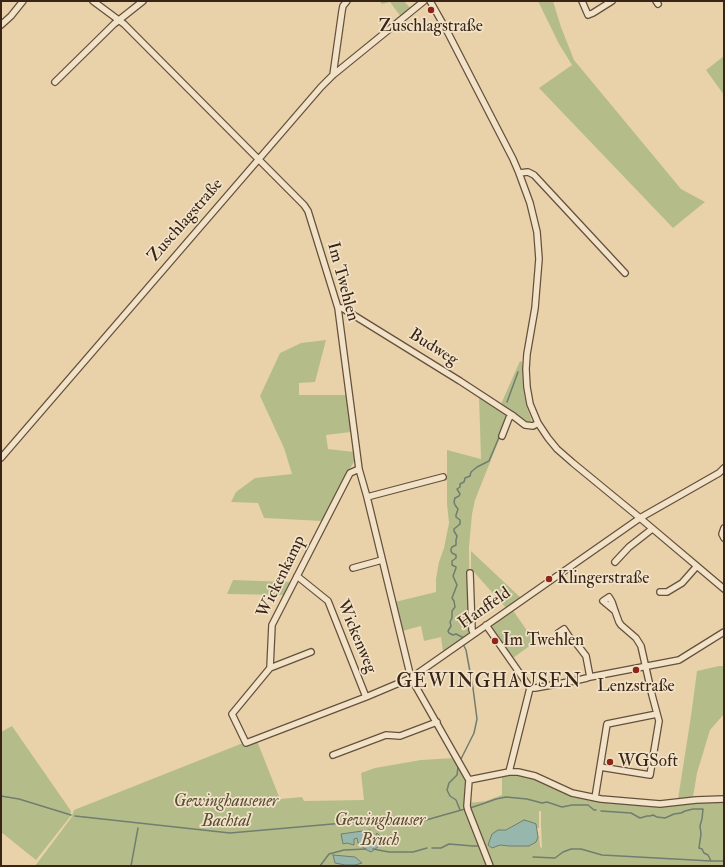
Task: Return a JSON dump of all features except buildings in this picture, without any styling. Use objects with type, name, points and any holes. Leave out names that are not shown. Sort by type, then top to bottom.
[{"type":"street","points":[[1,25],[11,16],[23,1]]},
{"type":"street","name":"Im Twehlen","points":[[93,1],[118,20],[304,205],[308,211],[338,308],[359,469],[411,678],[469,780]]},
{"type":"street","points":[[55,82],[118,20],[143,1]]},
{"type":"street","name":"Zuschlagstraße","points":[[1,458],[321,87],[424,1]]},
{"type":"street","points":[[430,1],[513,159],[530,203],[537,232],[539,259],[535,308],[527,354],[526,369],[530,404],[538,423],[557,449],[576,466],[724,589]]},
{"type":"street","points":[[582,1],[588,15],[593,14],[612,1]]},
{"type":"street","points":[[334,75],[343,3]]},
{"type":"street","points":[[519,174],[528,172],[534,175],[625,273]]},
{"type":"street","name":"Budweg","points":[[338,308],[342,308],[512,415],[525,425],[532,426],[538,423]]},
{"type":"street","points":[[502,436],[509,418],[512,415]]},
{"type":"street","name":"Hanffeld","points":[[270,668],[232,714],[246,743],[411,678],[640,518],[719,473],[724,468]]},
{"type":"street","name":"Wickenkamp","points":[[270,668],[272,625],[350,472],[359,469]]},
{"type":"street","points":[[367,497],[443,478]]},
{"type":"street","points":[[615,562],[629,547],[652,528]]},
{"type":"street","points":[[724,528],[722,534],[724,538]]},
{"type":"street","points":[[353,568],[382,560]]},
{"type":"street","points":[[660,592],[667,592],[682,583],[697,566]]},
{"type":"street","points":[[470,573],[472,630],[474,634]]},
{"type":"street","name":"Wickenweg","points":[[296,576],[328,601],[366,697]]},
{"type":"street","points":[[600,767],[650,775],[659,721],[641,646],[636,638],[621,625],[615,611]]},
{"type":"street","points":[[486,625],[530,688],[509,772]]},
{"type":"street","points":[[530,688],[574,681],[590,676],[679,660],[724,633]]},
{"type":"street","points":[[570,638],[576,642],[586,656],[590,676]]},
{"type":"street","points":[[270,668],[311,652]]},
{"type":"street","points":[[595,798],[607,724],[657,714]]},
{"type":"street","points":[[333,755],[386,735],[400,736],[437,722]]},
{"type":"street","points":[[490,866],[468,808],[469,780],[509,772],[518,772],[535,776],[572,793],[595,798],[660,804],[724,799]]},
{"type":"green space","points":[[379,1],[404,1],[411,9],[401,17],[390,2],[382,4]]},
{"type":"green space","points":[[538,1],[553,1],[574,60],[681,189],[705,202],[673,228],[539,88],[572,65],[559,44]]},
{"type":"green space","points":[[724,56],[724,95],[706,70]]},
{"type":"green space","points":[[326,340],[315,382],[299,383],[299,395],[346,395],[351,432],[326,435],[328,449],[354,452],[354,462],[322,521],[264,518],[258,503],[231,502],[236,492],[255,478],[292,474],[284,448],[260,396],[280,353],[301,343]]},
{"type":"green space","points":[[520,361],[522,362],[523,388],[526,405],[532,421],[529,423],[501,404]]},
{"type":"green space","points":[[479,396],[508,417],[475,500],[472,514],[469,547],[470,633],[443,652],[441,637],[424,641],[421,626],[402,631],[395,602],[436,592],[436,579],[439,562],[444,548],[449,523],[447,504],[447,450],[481,459]]},
{"type":"green space","points":[[471,551],[521,598],[506,608],[473,571],[471,572]]},
{"type":"green space","points":[[233,580],[291,582],[284,595],[227,594]]},
{"type":"green space","points":[[512,609],[535,642],[513,658],[492,628],[493,624]]},
{"type":"green space","points":[[724,666],[724,714],[710,730],[697,773],[693,797],[678,799],[697,671]]},
{"type":"green space","points":[[12,726],[71,811],[70,817],[36,860],[1,832],[1,732]]},
{"type":"green space","name":"Gewinghausener Bachtal","points":[[257,741],[280,799],[302,797],[304,801],[364,800],[361,773],[375,768],[421,760],[454,758],[466,779],[465,810],[487,866],[35,866],[71,818],[74,810],[243,743],[244,745]]},
{"type":"green space","points":[[512,773],[533,778],[572,796],[599,801],[660,806],[724,803],[724,866],[494,866],[470,809],[469,803],[486,801],[502,795],[502,775]],"holes":[[[539,811],[541,811],[542,849],[540,846],[539,836],[535,842],[529,846],[500,845],[498,831],[536,824],[537,828],[539,828]]]},
{"type":"water","points":[[524,820],[536,824],[538,837],[536,842],[529,846],[500,845],[492,848],[488,845],[492,834],[498,830],[506,830]]},
{"type":"water","points":[[370,830],[367,841],[371,844],[377,833],[381,837],[378,847],[371,852],[358,843],[357,838],[354,839],[354,845],[347,843],[343,844],[341,834]]},
{"type":"water","points":[[333,855],[355,857],[362,863],[345,865],[335,863]]},
{"type":"waterway","points":[[507,402],[518,372]]},
{"type":"waterway","points":[[464,638],[456,634],[453,635],[448,631],[451,626],[450,622],[452,618],[452,611],[455,607],[452,598],[457,585],[453,576],[456,567],[452,565],[452,561],[456,558],[456,555],[452,553],[451,549],[456,545],[457,536],[454,529],[460,524],[460,520],[456,517],[458,509],[454,502],[455,498],[460,494],[457,489],[460,487],[460,484],[464,482],[465,478],[470,476],[471,472],[477,467],[489,461],[500,435]]},
{"type":"waterway","points":[[461,759],[474,733],[477,719],[466,650],[463,644]]},
{"type":"waterway","points":[[458,767],[457,775],[449,783],[447,790],[450,796],[456,800],[460,810]]},
{"type":"waterway","points":[[1,796],[19,799],[71,815]]},
{"type":"waterway","points":[[470,808],[506,797],[527,799],[542,803],[547,802],[562,807],[572,805],[588,805],[596,810]]},
{"type":"waterway","points":[[75,816],[230,833],[401,818],[419,822],[465,809]]},
{"type":"waterway","points":[[601,811],[631,813],[640,818],[653,815],[665,818],[693,809],[703,809],[700,826],[701,834],[699,848],[708,855],[711,861],[724,861]]},
{"type":"waterway","points":[[131,866],[138,828]]},
{"type":"waterway","points":[[432,848],[441,848],[449,844],[481,846]]},
{"type":"waterway","points":[[373,849],[389,852],[413,852],[427,848]]},
{"type":"waterway","points":[[320,866],[329,854],[344,850],[366,849]]},
{"type":"waterway","points":[[533,857],[555,858],[563,852],[571,849],[581,849],[602,855],[711,861]]},
{"type":"place","name":"Zuschlagstraße","points":[[431,10]]},
{"type":"place","name":"Klingerstraße","points":[[549,579]]},
{"type":"place","name":"Im Twehlen","points":[[495,641]]},
{"type":"place","name":"Lenzstraße","points":[[636,670]]},
{"type":"place","name":"WGSoft","points":[[610,762]]},
{"type":"district","name":"GEWINGHAUSEN","points":[[489,683]]},
{"type":"park label","name":"Gewinghauser Bruch","points":[[380,831]]}]
